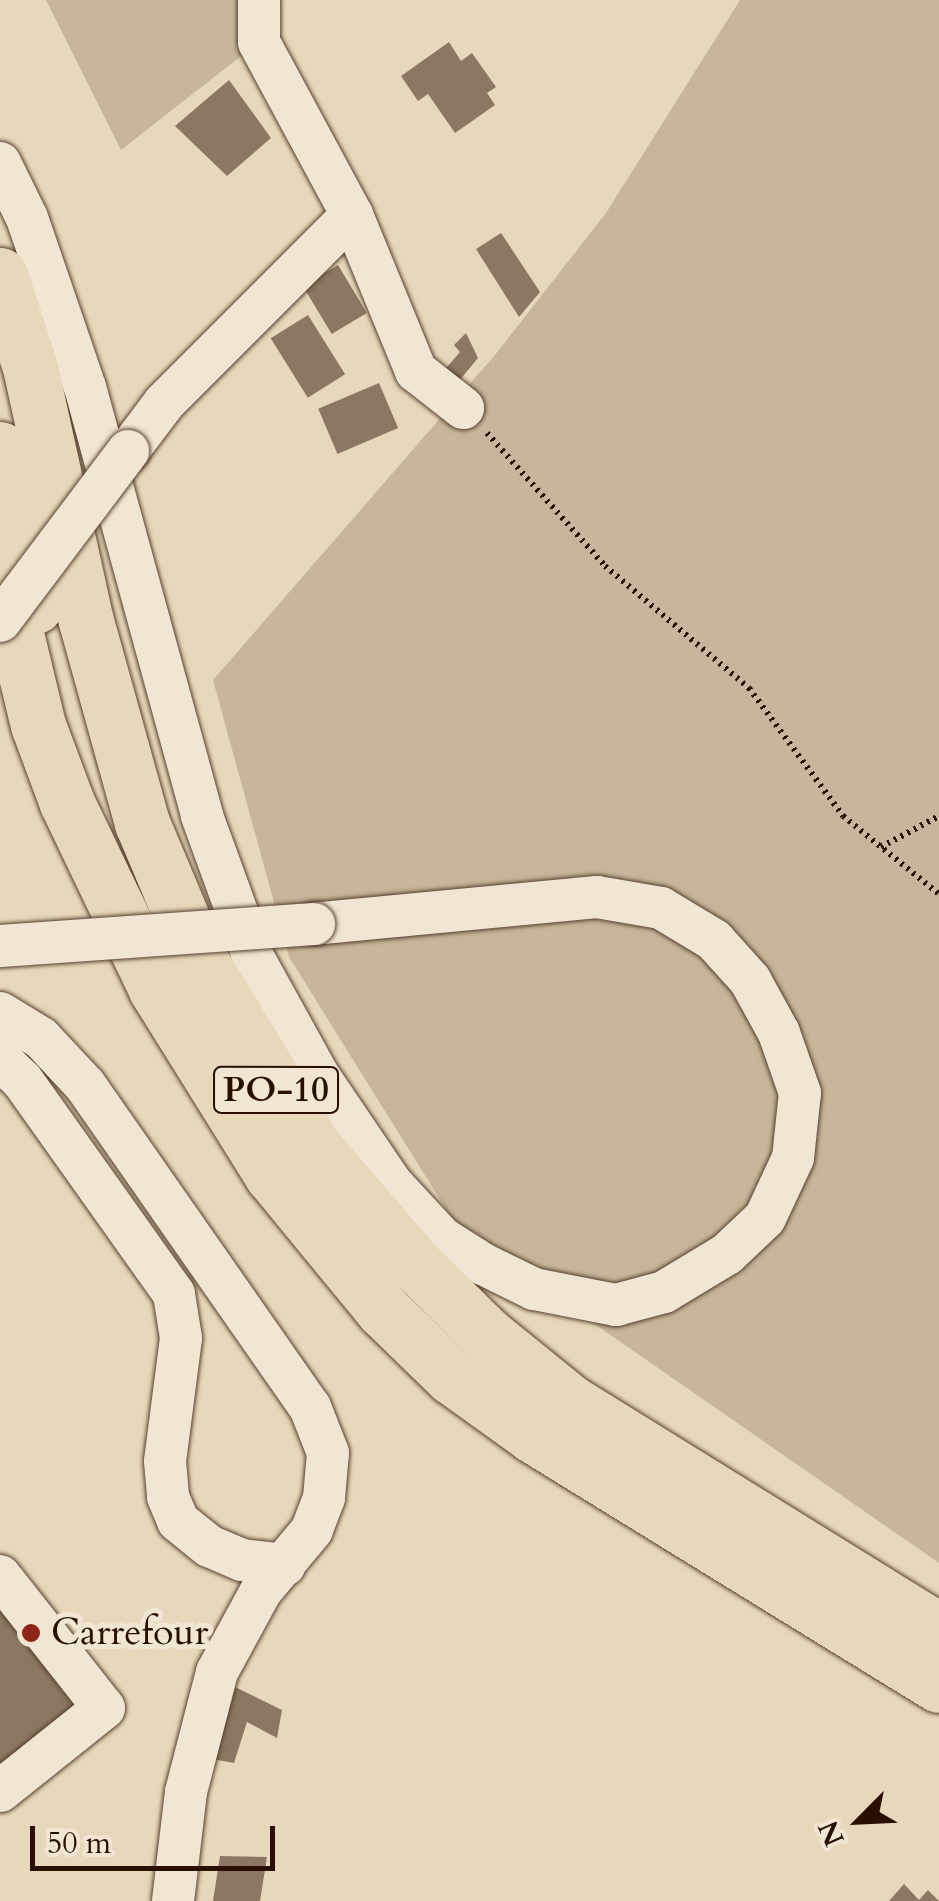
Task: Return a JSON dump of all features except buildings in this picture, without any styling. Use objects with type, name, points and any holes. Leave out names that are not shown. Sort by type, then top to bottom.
[{"type":"highway","name":"PO-10","points":[[0,275],[30,368],[86,621],[142,822],[207,973],[314,1147],[426,1275],[570,1402],[939,1630]]},
{"type":"highway","name":"PO-10","points":[[0,449],[68,747],[120,912],[204,1074],[272,1175],[383,1310],[452,1377],[689,1534],[939,1686]]},
{"type":"highway","points":[[0,568],[38,725],[120,912]]},
{"type":"street","points":[[259,0],[259,42],[352,215],[416,371],[463,408]]},
{"type":"street","points":[[0,163],[27,218],[86,388],[202,816],[254,959],[318,1075],[391,1183],[442,1238],[483,1264],[534,1289],[616,1304],[664,1292],[727,1254],[765,1218],[792,1158],[800,1093],[779,1034],[750,980],[714,940],[661,908],[597,897],[314,924],[0,946]]},
{"type":"street","points":[[0,621],[164,403],[352,215]]},
{"type":"street","points":[[0,1013],[41,1038],[86,1084],[321,1429],[328,1453],[324,1498],[312,1530],[238,1627],[218,1672],[186,1792],[173,1901]]},
{"type":"street","points":[[0,1059],[22,1080],[174,1294],[181,1338],[165,1460],[168,1497],[178,1521],[210,1546],[242,1560],[285,1566]]},
{"type":"street","points":[[0,1576],[104,1708],[0,1791]]},
{"type":"path","points":[[463,408],[605,566],[749,688],[843,816],[939,894]]},
{"type":"path","points":[[881,847],[939,816]]},
{"type":"shaded area","points":[[46,0],[247,0],[259,42],[121,150]]},
{"type":"shaded area","points":[[740,0],[939,0],[939,1563],[459,1230],[289,957],[213,680],[495,355],[606,213]]},
{"type":"place","name":"Carrefour","points":[[31,1633]]}]
